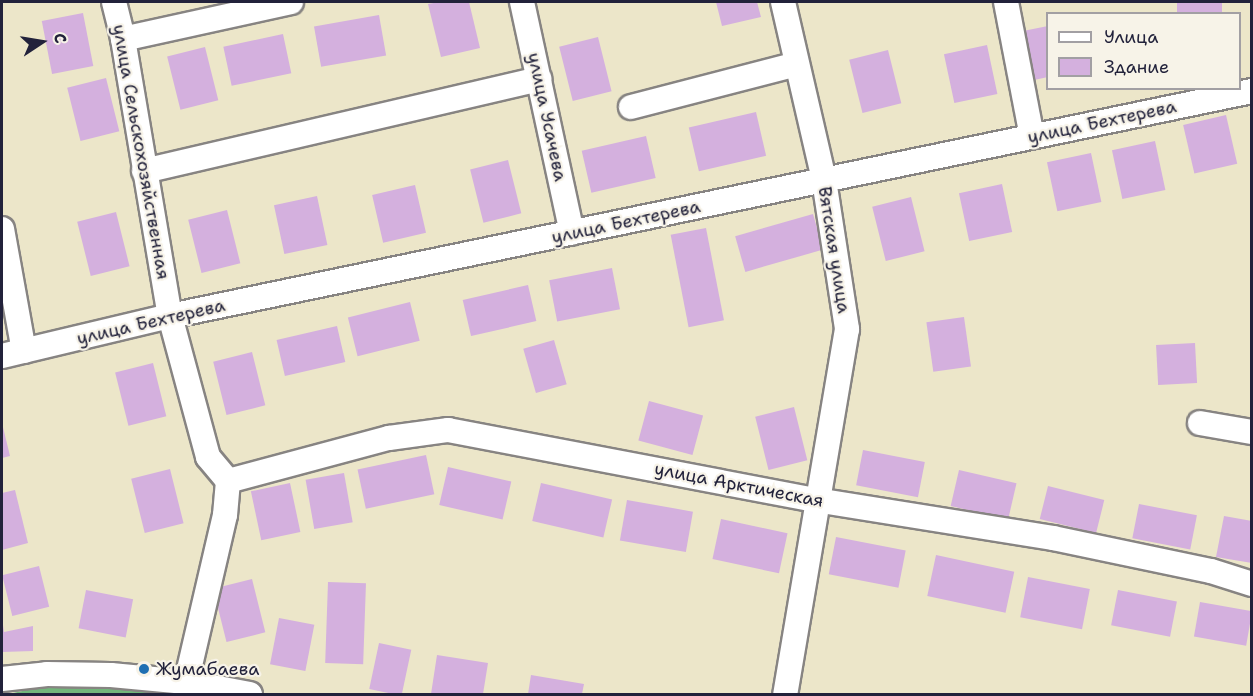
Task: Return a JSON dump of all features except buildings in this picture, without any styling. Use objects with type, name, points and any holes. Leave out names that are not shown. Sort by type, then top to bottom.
[{"type":"street","name":"улица Сельскохозяйственная","points":[[114,2],[123,39],[170,316],[208,457],[228,481]]},
{"type":"street","points":[[123,39],[291,2]]},
{"type":"street","name":"улица Усачева","points":[[522,2],[572,233]]},
{"type":"street","name":"Вятская улица","points":[[783,2],[824,180],[847,329],[784,694]]},
{"type":"street","points":[[1006,2],[1032,137]]},
{"type":"street","points":[[631,107],[797,64]]},
{"type":"street","points":[[144,171],[539,79]]},
{"type":"street","name":"улица Бехтерева","points":[[13,353],[170,316],[1251,91]]},
{"type":"street","points":[[2,230],[13,353]]},
{"type":"street","points":[[1200,423],[1251,432]]},
{"type":"street","name":"улица Арктическая","points":[[228,481],[389,438],[448,430],[816,500],[1053,538],[1210,571],[1251,584]]},
{"type":"street","points":[[186,682],[225,515],[228,481]]},
{"type":"street","points":[[2,679],[47,674],[111,675],[186,682],[250,694]]},
{"type":"green space","points":[[114,683],[201,694],[8,694],[32,689]]},
{"type":"place","name":"Жумабаева","points":[[144,669]]}]
